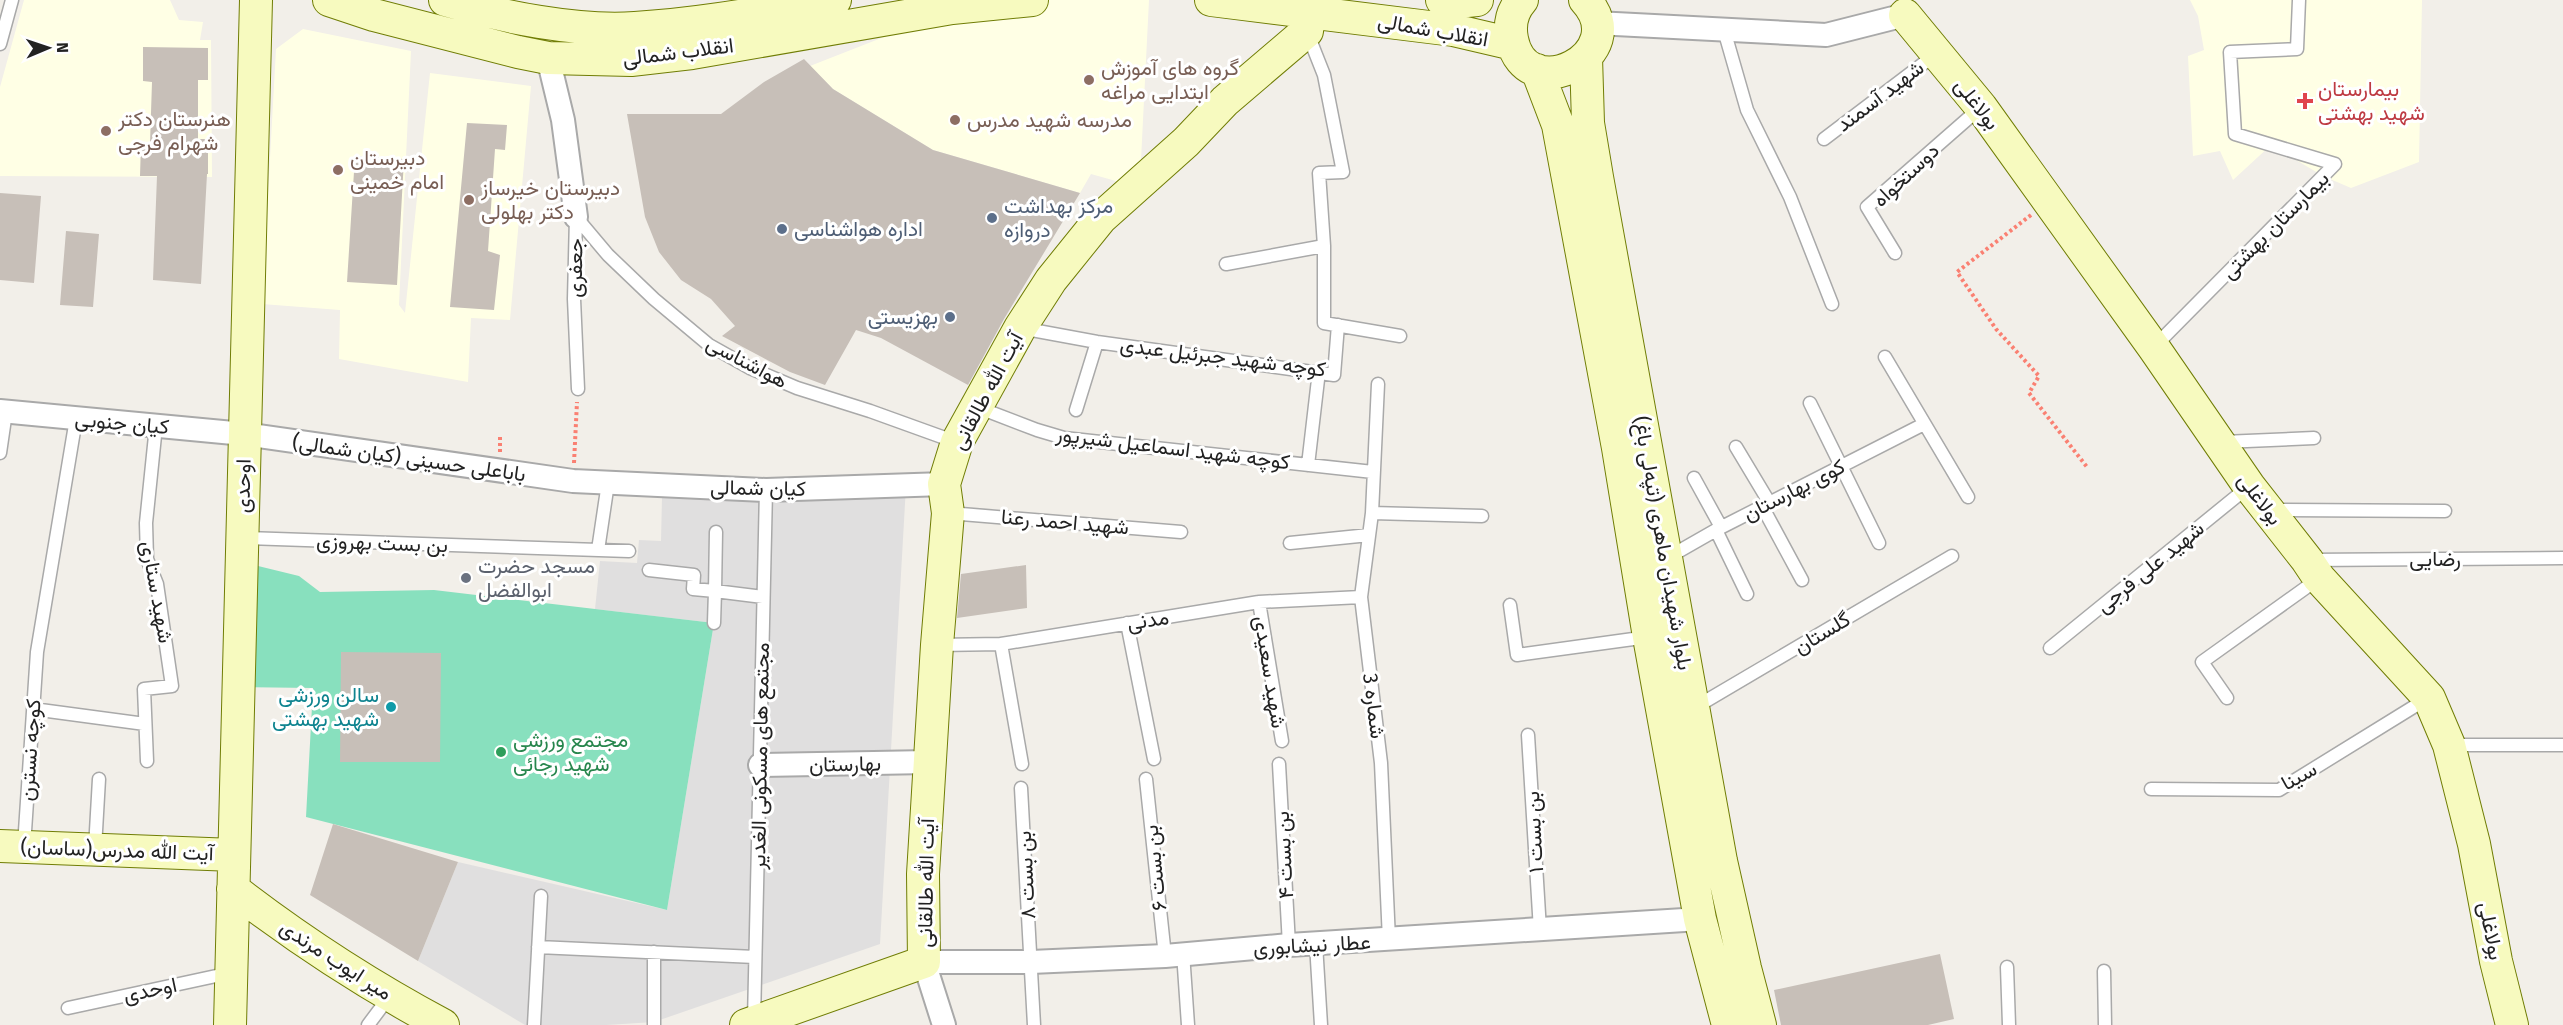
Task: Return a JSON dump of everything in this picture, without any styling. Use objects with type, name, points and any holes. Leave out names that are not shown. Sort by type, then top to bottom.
[{"type":"street","name":"اوحدی","points":[[230,1025],[256,0]]},
{"type":"street","name":"انقلاب شمالی","points":[[329,0],[371,7],[454,37],[549,58],[631,60],[692,53],[952,8],[1032,0]]},
{"type":"street","name":"انقلاب شمالی","points":[[445,0],[568,26],[634,28],[791,4],[835,0]]},
{"type":"street","name":"انقلاب شمالی","points":[[1211,0],[1308,22],[1371,18],[1453,30],[1513,44]]},
{"type":"street","name":"انقلاب شمالی","points":[[1442,0],[1457,2],[1477,0]]},
{"type":"street","points":[[1522,0],[1512,17],[1510,31],[1513,44],[1518,55],[1537,70],[1550,73],[1576,66],[1593,47],[1590,12]]},
{"type":"street","name":"بولاغلی","points":[[1590,12],[1724,30],[1826,35],[1897,8],[1981,107],[2154,348],[2258,498],[2313,569],[2429,698],[2449,745],[2474,843],[2496,961],[2512,1025]]},
{"type":"street","name":"آیت الله طالقانی","points":[[944,1025],[924,962],[923,874],[946,499],[957,442],[1020,328],[1051,280],[1101,218],[1186,142],[1225,101],[1308,22]]},
{"type":"street","name":"بلوار شهیدان ماهری (تپه‌لی باغ)","points":[[1586,57],[1588,123],[1666,559],[1723,871],[1760,1025]]},
{"type":"street","name":"جعفری","points":[[549,58],[563,120],[576,217]]},
{"type":"street","name":"بلوار شهیدان ماهری (تپه‌لی باغ)","points":[[1537,70],[1558,126],[1618,448],[1649,637],[1700,919],[1728,1025]]},
{"type":"street","name":"کیان جنوبی","points":[[3,411],[244,434]]},
{"type":"street","name":"باباعلی حسینی (کیان شمالی)","points":[[244,434],[573,481]]},
{"type":"street","name":"کیان شمالی","points":[[573,481],[946,499]]},
{"type":"street","name":"بهارستان","points":[[760,765],[929,762]]},
{"type":"street","name":"آیت الله مدرس(ساسان)","points":[[12,846],[234,855]]},
{"type":"street","name":"میر ایوب مرندی","points":[[233,889],[265,914],[389,996],[443,1025]]},
{"type":"street","name":"عطار نیشابوری","points":[[924,962],[1031,962],[1700,919]]},
{"type":"street","points":[[761,1022],[924,962]]},
{"type":"lane","points":[[0,44],[12,0]]},
{"type":"lane","name":"بیمارستان بهشتی","points":[[2154,348],[2336,164],[2235,134],[2230,52],[2297,49],[2299,0]]},
{"type":"lane","points":[[1308,22],[1324,75],[1343,172],[1319,173],[1324,246],[1324,323],[1400,336]]},
{"type":"lane","points":[[1724,30],[1747,110],[1790,196],[1832,304]]},
{"type":"lane","name":"شهید آسمند","points":[[1824,139],[1937,53]]},
{"type":"lane","name":"دوستخواه","points":[[1895,253],[1868,207],[1981,107]]},
{"type":"lane","name":"جعفری","points":[[576,217],[574,299],[578,389]]},
{"type":"lane","name":"هواشناسی","points":[[576,217],[616,263],[654,299],[709,345],[750,368],[797,388],[957,442]]},
{"type":"lane","points":[[1226,264],[1324,246]]},
{"type":"lane","name":"کوچه شهید جبرئیل عبدی","points":[[1020,328],[1097,342],[1319,371],[1334,375],[1338,325]]},
{"type":"lane","points":[[1076,410],[1097,342]]},
{"type":"lane","points":[[1885,357],[1968,497]]},
{"type":"lane","points":[[1308,465],[1319,371]]},
{"type":"lane","name":"شماره 3","points":[[1378,384],[1372,513],[1360,597],[1381,763],[1389,940]]},
{"type":"lane","points":[[1810,403],[1880,543]]},
{"type":"lane","name":"کوچه شهید اسماعیل شیرپور","points":[[977,407],[1064,438],[1373,472]]},
{"type":"lane","points":[[0,453],[3,411]]},
{"type":"lane","name":"کوچه نسترن","points":[[12,846],[33,709],[37,652],[76,419]]},
{"type":"lane","name":"کوی بهارستان","points":[[1666,559],[1718,529],[1924,424]]},
{"type":"lane","name":"شهید ستاری","points":[[145,724],[144,689],[172,686],[157,584],[147,559],[146,523],[156,426]]},
{"type":"lane","points":[[2219,442],[2314,438]]},
{"type":"lane","points":[[1736,447],[1802,580]]},
{"type":"lane","points":[[1694,478],[1747,594]]},
{"type":"lane","points":[[598,550],[608,483]]},
{"type":"lane","name":"مجتمع های مسکونی الغدیر","points":[[761,1022],[755,957],[766,490]]},
{"type":"lane","points":[[2258,498],[2445,511]]},
{"type":"lane","name":"شهید علی فرجی","points":[[2050,648],[2258,498]]},
{"type":"lane","name":"شهید احمد رعنا","points":[[946,499],[1181,532]]},
{"type":"lane","points":[[1372,513],[1482,516]]},
{"type":"lane","points":[[714,623],[716,532]]},
{"type":"lane","points":[[1290,543],[1369,536]]},
{"type":"lane","name":"بن بست بهروزی","points":[[242,538],[629,550]]},
{"type":"lane","name":"گلستان","points":[[1693,709],[1952,556]]},
{"type":"lane","name":"رضایی","points":[[2313,569],[2563,558]]},
{"type":"lane","points":[[2228,698],[2202,662],[2313,569]]},
{"type":"lane","points":[[649,570],[694,576],[693,589],[763,597]]},
{"type":"lane","name":"مدنی","points":[[936,645],[1001,644],[1259,602],[1360,597]]},
{"type":"lane","name":"شهید سعیدی","points":[[1259,602],[1282,741]]},
{"type":"lane","points":[[1510,605],[1517,655],[1649,637]]},
{"type":"lane","points":[[1126,623],[1154,759]]},
{"type":"lane","points":[[1001,644],[1022,764]]},
{"type":"lane","name":"سینا","points":[[2151,789],[2279,790],[2429,698]]},
{"type":"lane","points":[[33,709],[145,724],[147,761]]},
{"type":"lane","name":"بن بست ۱","points":[[1528,735],[1540,930]]},
{"type":"lane","points":[[2449,745],[2563,745]]},
{"type":"lane","name":"بن بست ۴","points":[[1279,764],[1289,945]]},
{"type":"lane","points":[[95,850],[99,779]]},
{"type":"lane","name":"بن بست ۶","points":[[1146,779],[1174,954],[1188,1025]]},
{"type":"lane","name":"بن بست ۸","points":[[1021,788],[1034,1025]]},
{"type":"lane","points":[[534,1025],[541,896]]},
{"type":"lane","points":[[1316,944],[1321,1025]]},
{"type":"lane","points":[[538,947],[755,957]]},
{"type":"lane","points":[[654,952],[654,1025]]},
{"type":"lane","points":[[2007,967],[2009,1025]]},
{"type":"lane","points":[[2104,971],[2105,1025]]},
{"type":"lane","name":"اوحدی","points":[[68,1008],[231,972]]},
{"type":"lane","points":[[369,1025],[389,996]]},
{"type":"path","points":[[2049,201],[1957,272],[1996,329],[2039,376],[2029,393],[2087,467]]},
{"type":"path","points":[[573,481],[578,389]]},
{"type":"shaded area","name":"هنرستان دکتر شهرام فرجی","points":[[24,0],[170,0],[179,20],[203,22],[200,40],[211,40],[212,177],[0,176],[0,87]]},
{"type":"shaded area","points":[[1040,0],[1149,0],[1141,160],[1123,183],[1091,174],[1080,193],[933,150],[833,89],[810,66],[889,35]]},
{"type":"shaded area","name":"بیمارستان شهید بهشتی","points":[[2190,0],[2422,0],[2419,162],[2351,188],[2323,176],[2271,145],[2233,180],[2220,151],[2193,156],[2188,56],[2204,50],[2198,16]]},
{"type":"shaded area","points":[[303,29],[411,51],[399,305],[405,313],[430,73],[531,86],[510,320],[471,318],[468,382],[339,359],[340,310],[262,304],[276,49]]},
{"type":"shaded area","points":[[906,486],[880,944],[654,1022],[607,1025],[525,1025],[418,961],[458,862],[667,910],[714,623],[595,609],[600,561],[637,563],[639,540],[661,541],[662,497]]},
{"type":"green space","name":"مجتمع ورزشی شهید رجائی","points":[[246,563],[299,576],[320,592],[434,590],[714,623],[667,910],[306,817],[313,688],[243,687]]},
{"type":"building","points":[[143,47],[208,48],[208,80],[198,80],[198,139],[208,139],[201,284],[153,280],[157,176],[140,176],[141,143],[150,143],[152,82],[143,81]]},
{"type":"building","name":"اداره هواشناسی","points":[[804,59],[833,89],[933,150],[1080,193],[1004,319],[968,385],[881,338],[856,330],[825,385],[790,372],[722,336],[735,326],[711,299],[681,280],[659,252],[645,217],[627,114],[721,114],[764,82]]},
{"type":"building","points":[[467,123],[507,125],[505,150],[495,149],[488,251],[500,255],[494,310],[450,307]]},
{"type":"building","points":[[355,156],[404,159],[397,285],[347,282]]},
{"type":"building","points":[[0,193],[41,196],[34,283],[0,280]]},
{"type":"building","points":[[66,231],[99,234],[93,307],[60,305]]},
{"type":"building","points":[[1026,565],[1027,608],[957,618],[961,574]]},
{"type":"building","name":"سالن ورزشی شهید بهشتی","points":[[341,652],[441,653],[440,762],[340,762]]},
{"type":"building","points":[[333,824],[458,862],[418,961],[310,895]]},
{"type":"building","points":[[1940,954],[1954,1019],[1928,1025],[1781,1025],[1774,990]]},
{"type":"place","name":"گروه های آموزش ابتدایی مراغه","points":[[1089,80]]},
{"type":"place","name":"بیمارستان شهید بهشتی","points":[[2305,101]]},
{"type":"place","name":"مدرسه شهید مدرس","points":[[955,120]]},
{"type":"place","name":"هنرستان دکتر شهرام فرجی","points":[[106,131]]},
{"type":"place","name":"دبیرستان امام خمینی","points":[[338,170]]},
{"type":"place","name":"دبیرستان خیرساز دکتر بهلولی","points":[[469,200]]},
{"type":"place","name":"مرکز بهداشت دروازه","points":[[992,218]]},
{"type":"place","name":"اداره هواشناسی","points":[[782,229]]},
{"type":"place","name":"بهزیستی","points":[[950,317]]},
{"type":"place","name":"مسجد حضرت ابوالفضل","points":[[466,578]]},
{"type":"place","name":"سالن ورزشی شهید بهشتی","points":[[391,707]]},
{"type":"place","name":"مجتمع ورزشی شهید رجائی","points":[[501,752]]}]
